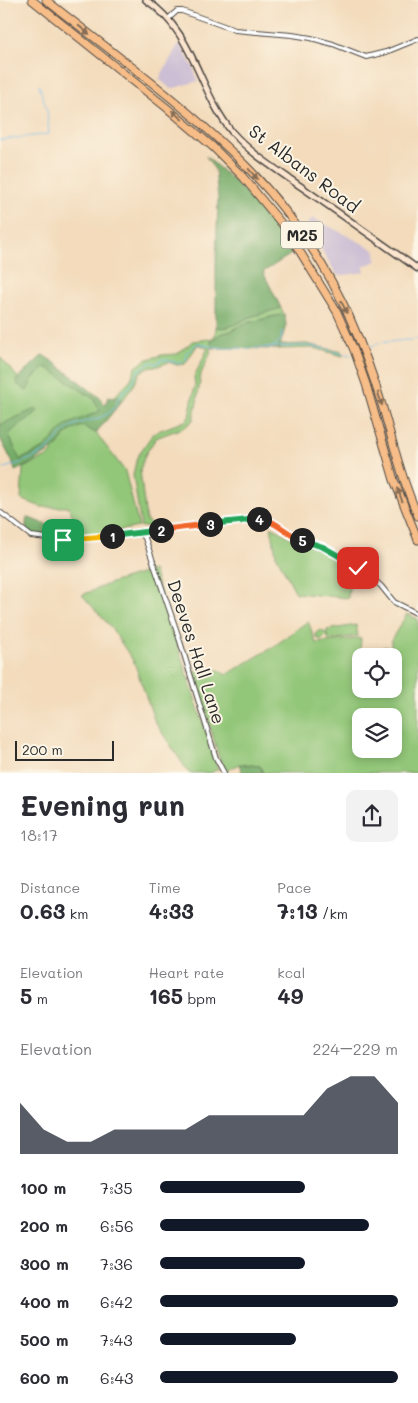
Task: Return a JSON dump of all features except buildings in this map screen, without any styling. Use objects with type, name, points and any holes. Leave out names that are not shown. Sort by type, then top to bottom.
[{"type":"highway","name":"M25","points":[[32,0],[213,147],[243,177],[286,229],[323,286],[355,353],[394,480],[418,540]]},
{"type":"highway","name":"M25","points":[[46,0],[174,101],[218,139],[248,168],[287,215],[323,268],[345,308],[363,350],[382,404],[403,477],[418,516]]},
{"type":"main road","name":"St Albans Road","points":[[146,0],[168,19],[183,38],[222,118],[237,137],[268,163],[418,269]]},
{"type":"street","points":[[168,19],[177,11],[182,11],[234,30],[292,34],[312,38],[366,57],[386,52],[418,38]]},
{"type":"street","points":[[0,512],[25,533],[42,538],[88,539],[264,519],[291,535],[333,552],[372,578],[394,602],[418,614]]},
{"type":"street","points":[[145,538],[148,531]]},
{"type":"street","name":"Deeves Hall Lane","points":[[140,532],[145,538],[180,638],[216,758],[224,773]]},
{"type":"shaded area","points":[[179,43],[193,67],[198,81],[171,89],[159,79]]},
{"type":"shaded area","points":[[313,218],[371,248],[377,253],[375,255],[377,261],[364,266],[365,272],[338,276],[306,225]]},
{"type":"green space","points":[[206,156],[266,213],[293,253],[263,272],[281,308],[253,316],[226,328],[216,327],[218,198],[215,170]]},
{"type":"green space","points":[[281,308],[285,316],[274,316],[243,324],[231,331],[220,334],[211,345],[210,354],[201,374],[193,420],[185,427],[156,438],[145,455],[140,470],[146,520],[153,526],[141,527],[133,475],[137,457],[152,435],[185,421],[189,417],[195,385],[194,377],[208,348],[198,344],[185,364],[177,365],[169,362],[146,368],[140,373],[134,385],[121,402],[119,396],[114,397],[131,379],[135,368],[145,360],[162,355],[177,354],[193,341],[210,339],[215,336],[216,327],[226,328],[254,316]]},
{"type":"green space","points":[[280,315],[285,316],[286,325],[279,349],[212,348],[211,341],[220,334],[231,331],[243,324]]},
{"type":"green space","points":[[307,344],[342,352],[343,356],[314,348],[279,349],[280,345]]},
{"type":"green space","points":[[43,355],[99,397],[105,405],[108,397],[115,398],[119,395],[121,402],[96,433],[82,426],[68,432],[55,448],[15,471],[0,438],[0,425],[37,408],[38,411],[15,428],[9,435],[20,460],[43,449],[66,425],[100,411],[94,399],[46,367],[33,378],[27,391],[18,385],[16,380]]},
{"type":"green space","points":[[0,357],[22,382],[45,360],[101,401],[106,410],[68,426],[43,449],[13,463],[0,438]]},
{"type":"green space","points":[[82,425],[96,433],[125,471],[139,527],[93,535],[80,535],[69,507],[41,507],[21,499],[23,468],[49,456],[68,432]]},
{"type":"green space","points":[[27,517],[77,537],[50,538],[31,534],[26,529]]},
{"type":"green space","points":[[271,526],[291,538],[331,554],[351,568],[348,598],[296,593],[276,555]]},
{"type":"green space","points":[[153,570],[218,769],[211,773],[189,773],[155,722],[134,662],[110,626],[82,595],[111,583]]},
{"type":"green space","points":[[407,614],[418,619],[418,773],[263,773],[260,766],[239,764],[225,772],[194,671],[219,670],[226,675],[273,647],[308,621],[316,643],[361,638],[360,648],[352,648],[352,698],[402,698],[402,648],[383,648],[391,647],[391,640]]},
{"type":"green space","points":[[356,625],[358,636],[329,640],[327,635],[322,640],[316,638],[316,634],[321,630],[327,634],[327,630]]},
{"type":"green space","points":[[239,764],[260,766],[263,773],[242,773]]},
{"type":"waterway","points":[[0,140],[49,134],[47,110],[39,85]]},
{"type":"waterway","points":[[273,347],[281,340],[282,331]]},
{"type":"waterway","points":[[370,347],[378,343],[418,339]]},
{"type":"waterway","points":[[0,469],[37,456],[47,450],[69,428],[105,415],[116,405],[119,397],[124,395],[122,392],[130,387],[138,371],[151,362],[157,364],[162,359],[178,363],[187,359],[185,354],[198,343],[238,349],[310,346],[351,355]]},
{"type":"route","points":[[63,540],[110,537],[127,533],[264,519],[296,538],[333,552],[358,568]]}]
